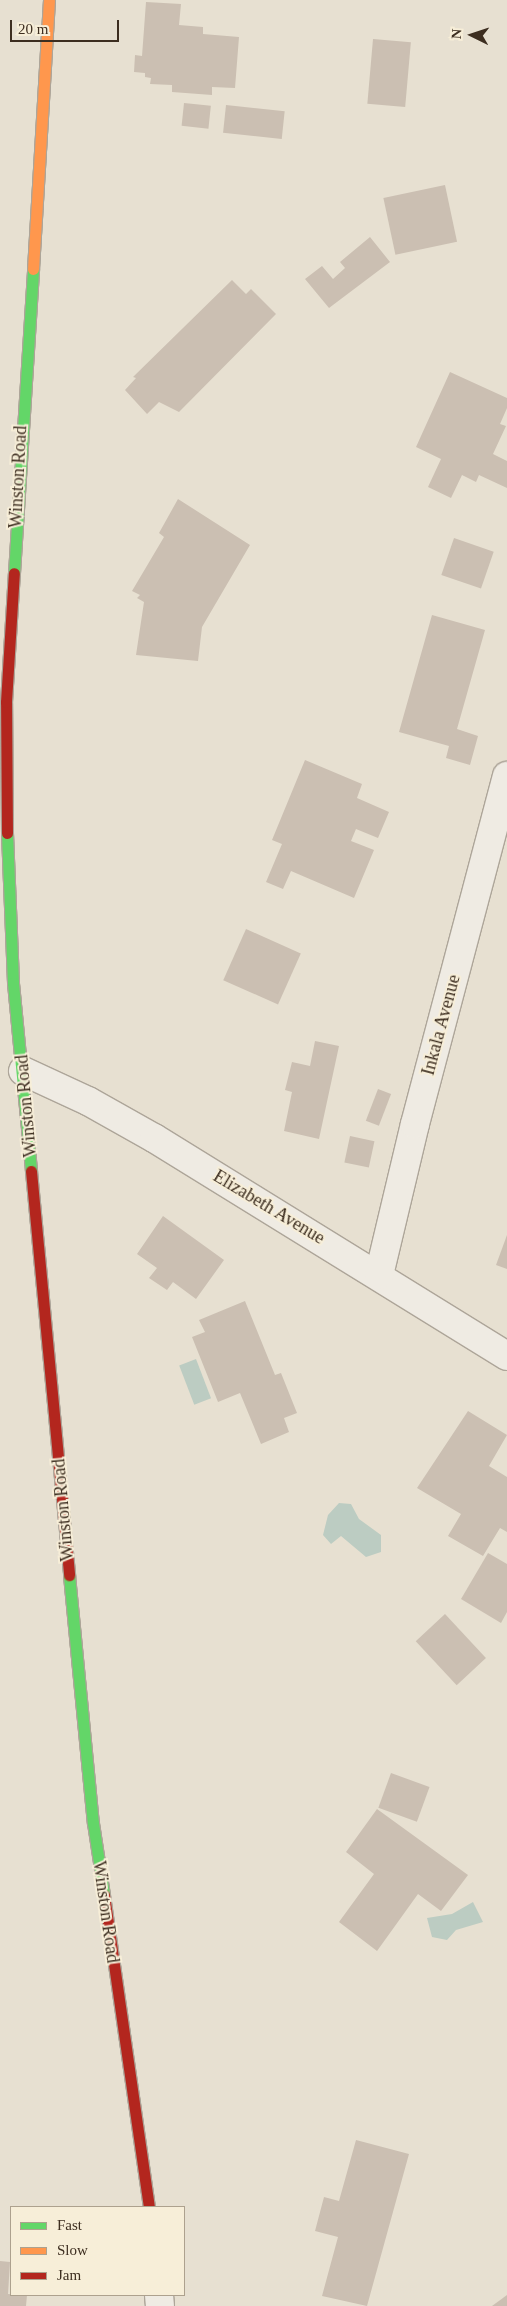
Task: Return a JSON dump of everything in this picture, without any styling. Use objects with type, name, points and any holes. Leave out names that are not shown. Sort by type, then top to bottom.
[{"type":"street","name":"Winston Road","points":[[49,0],[6,702],[7,838],[13,983],[23,1071],[93,1823],[149,2206]]},
{"type":"street","name":"Inkala Avenue","points":[[379,1275],[415,1124],[507,776]]},
{"type":"street","name":"Elizabeth Avenue","points":[[23,1071],[88,1101],[154,1138],[379,1275],[507,1356]]},
{"type":"shaded area","points":[[196,1359],[211,1398],[194,1405],[179,1365]]},
{"type":"shaded area","points":[[339,1503],[351,1504],[359,1519],[381,1535],[381,1552],[366,1557],[341,1536],[331,1544],[323,1535],[328,1515]]},
{"type":"shaded area","points":[[473,1902],[483,1922],[456,1930],[447,1940],[432,1937],[427,1918],[452,1914]]},
{"type":"building","points":[[146,2],[181,4],[179,25],[203,27],[203,34],[239,37],[235,88],[212,87],[212,95],[172,92],[172,85],[150,84],[151,78],[145,77],[145,73],[134,72],[135,55],[142,56]]},
{"type":"building","points":[[373,39],[411,42],[405,107],[367,104]]},
{"type":"building","points":[[184,103],[211,106],[208,129],[182,126]]},
{"type":"building","points":[[226,105],[285,111],[282,139],[223,133]]},
{"type":"building","points":[[445,185],[457,242],[395,255],[383,198]]},
{"type":"building","points":[[370,237],[390,262],[329,308],[305,279],[322,266],[333,279],[345,268],[340,262]]},
{"type":"building","points":[[232,280],[246,294],[251,289],[276,314],[179,412],[159,402],[147,414],[125,390],[136,378],[133,377]]},
{"type":"building","points":[[450,372],[507,398],[507,408],[500,424],[506,426],[493,454],[507,461],[507,488],[479,475],[476,482],[462,475],[451,498],[428,487],[441,459],[416,447]]},
{"type":"building","points":[[178,499],[250,545],[202,627],[198,661],[136,655],[144,602],[137,598],[140,595],[132,591],[164,537],[159,533]]},
{"type":"building","points":[[454,538],[494,552],[481,589],[441,575]]},
{"type":"building","points":[[432,615],[485,630],[457,729],[478,736],[470,765],[446,758],[449,746],[399,732]]},
{"type":"building","points":[[305,760],[362,784],[357,798],[389,812],[378,838],[356,829],[351,841],[374,850],[354,898],[291,871],[283,889],[266,882],[282,844],[272,840]]},
{"type":"building","points":[[246,929],[301,953],[278,1005],[223,980]]},
{"type":"building","points":[[315,1041],[339,1046],[319,1139],[284,1131],[292,1092],[285,1090],[292,1062],[310,1066]]},
{"type":"building","points":[[378,1089],[391,1094],[379,1126],[366,1121]]},
{"type":"building","points":[[350,1136],[374,1141],[369,1168],[344,1162]]},
{"type":"building","points":[[163,1216],[224,1260],[196,1299],[173,1282],[167,1290],[149,1278],[157,1268],[137,1254]]},
{"type":"building","points":[[507,1235],[507,1269],[496,1265]]},
{"type":"building","points":[[245,1301],[275,1375],[281,1373],[297,1413],[284,1418],[289,1432],[261,1444],[240,1393],[218,1402],[192,1337],[205,1332],[199,1320]]},
{"type":"building","points":[[468,1411],[507,1435],[489,1466],[507,1477],[507,1532],[500,1528],[483,1556],[448,1536],[461,1514],[417,1488]]},
{"type":"building","points":[[488,1553],[507,1564],[507,1612],[501,1623],[461,1599]]},
{"type":"building","points":[[445,1614],[486,1658],[457,1685],[416,1641]]},
{"type":"building","points":[[391,1773],[430,1787],[417,1822],[378,1808]]},
{"type":"building","points":[[377,1809],[468,1875],[441,1911],[418,1894],[377,1951],[339,1922],[374,1874],[346,1852]]},
{"type":"building","points":[[356,2140],[409,2154],[367,2306],[322,2296],[338,2237],[315,2231],[324,2197],[339,2201]]},
{"type":"building","points":[[0,2261],[10,2262],[8,2294],[10,2296],[27,2296],[26,2306],[0,2306]]},
{"type":"building","points":[[507,2295],[507,2306],[492,2306]]},
{"type":"traffic: fast","points":[[14,573],[33,269]]},
{"type":"traffic: fast","points":[[7,833],[13,983],[31,1171]]},
{"type":"traffic: fast","points":[[69,1575],[93,1823],[104,1895]]},
{"type":"traffic: slow","points":[[33,269],[49,0]]},
{"type":"traffic: jam","points":[[7,833],[6,702],[14,573]]},
{"type":"traffic: jam","points":[[31,1171],[69,1575]]},
{"type":"traffic: jam","points":[[104,1895],[149,2206]]}]
